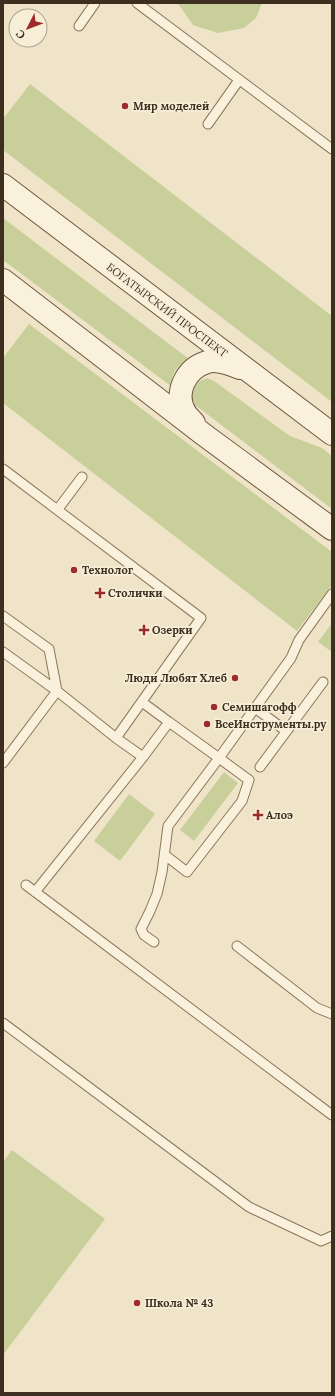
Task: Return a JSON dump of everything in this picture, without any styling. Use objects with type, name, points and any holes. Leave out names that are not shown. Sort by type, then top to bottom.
[{"type":"main road","name":"БОГАТЫРСКИЙ ПРОСПЕКТ","points":[[3,185],[332,434]]},
{"type":"main road","points":[[3,280],[203,434],[332,528]]},
{"type":"main road","points":[[203,434],[186,414],[182,404],[180,394],[187,375],[194,368],[208,362],[226,363],[248,371]]},
{"type":"lane","points":[[79,26],[95,3]]},
{"type":"lane","points":[[137,3],[332,149]]},
{"type":"lane","points":[[208,124],[239,80]]},
{"type":"lane","points":[[3,469],[201,618],[116,738]]},
{"type":"lane","points":[[58,509],[82,477]]},
{"type":"lane","points":[[154,942],[144,934],[141,929],[157,894],[165,855],[168,826],[291,658],[299,640],[332,594]]},
{"type":"lane","points":[[3,616],[49,650],[58,691],[3,763]]},
{"type":"lane","points":[[3,652],[58,691],[116,738],[143,757]]},
{"type":"lane","points":[[260,767],[323,682]]},
{"type":"lane","points":[[142,702],[250,780],[242,801],[187,872],[165,855]]},
{"type":"lane","points":[[255,708],[286,731]]},
{"type":"lane","points":[[35,892],[143,757],[169,722]]},
{"type":"lane","points":[[26,885],[332,1115]]},
{"type":"lane","points":[[237,946],[318,1008],[332,1014]]},
{"type":"lane","points":[[3,1023],[249,1207],[321,1240],[332,1236]]},
{"type":"green space","points":[[174,3],[262,3],[256,18],[244,28],[218,33],[193,25],[179,5]]},
{"type":"green space","points":[[30,84],[332,316],[332,402],[3,150],[3,119]]},
{"type":"green space","points":[[3,218],[189,359],[175,370],[172,378],[172,387],[3,260]]},
{"type":"green space","points":[[29,324],[332,552],[332,585],[297,631],[3,403],[3,358]]},
{"type":"green space","points":[[207,378],[214,381],[290,436],[322,448],[332,456],[332,509],[195,405],[192,396],[193,388],[198,382]]},
{"type":"green space","points":[[332,623],[332,652],[318,642]]},
{"type":"green space","points":[[224,772],[238,783],[194,841],[180,830]]},
{"type":"green space","points":[[129,794],[155,814],[120,861],[94,841]]},
{"type":"green space","points":[[12,1150],[105,1219],[3,1355],[3,1162]]},
{"type":"place","name":"Мир моделей","points":[[125,106]]},
{"type":"place","name":"Технолог","points":[[74,570]]},
{"type":"place","name":"Столички","points":[[100,593]]},
{"type":"place","name":"Озерки","points":[[144,630]]},
{"type":"place","name":"Люди Любят Хлеб","points":[[235,678]]},
{"type":"place","name":"Семишагофф","points":[[214,707]]},
{"type":"place","name":"ВсеИнструменты.ру","points":[[207,724]]},
{"type":"place","name":"Алоэ","points":[[258,815]]},
{"type":"place","name":"Школа № 43","points":[[137,1303]]}]
